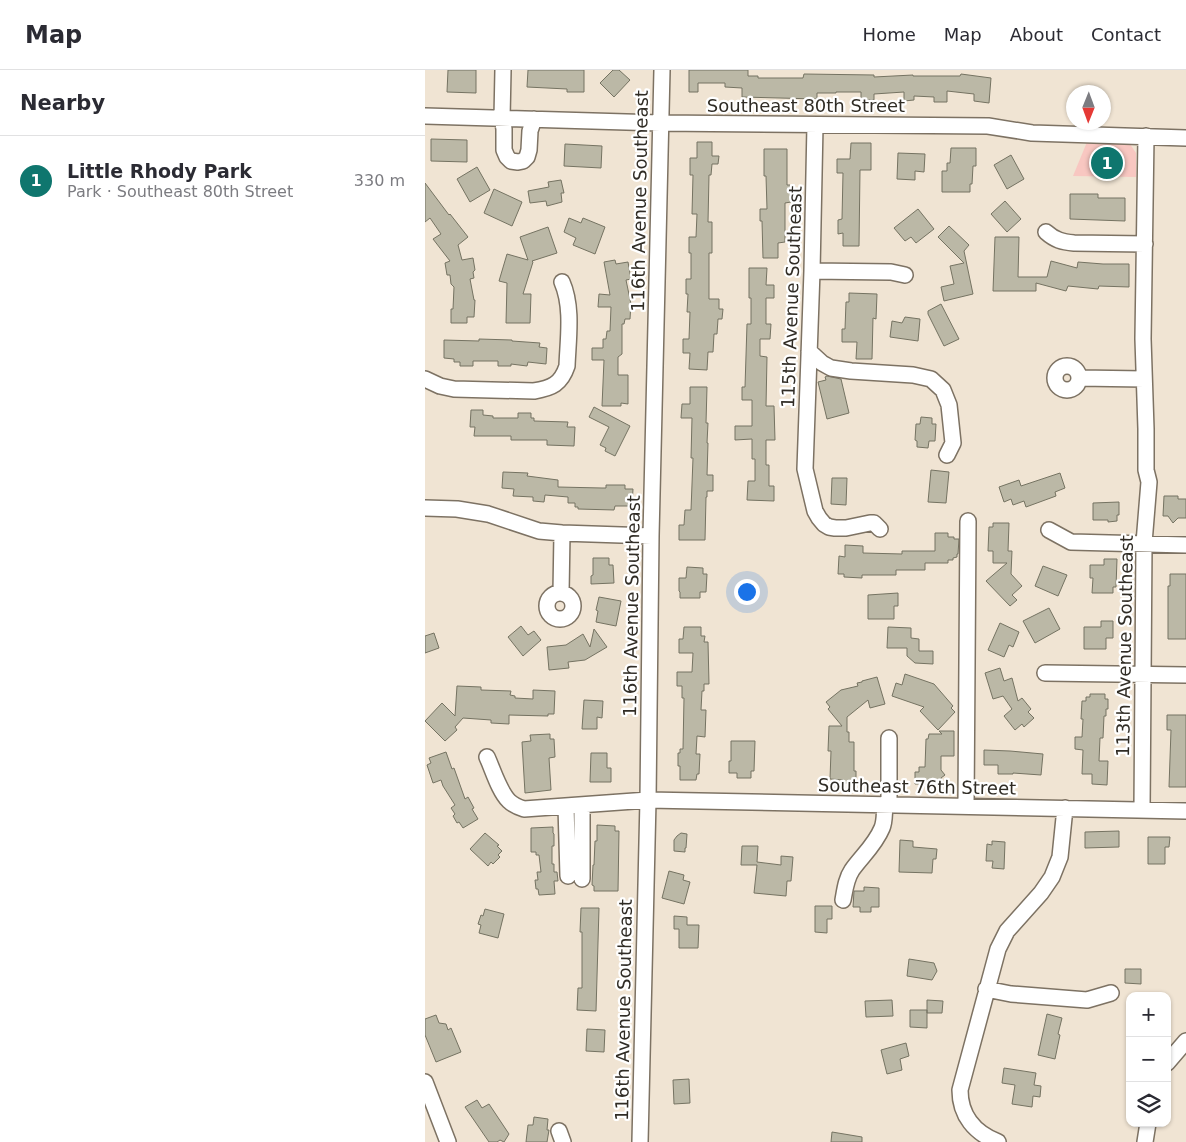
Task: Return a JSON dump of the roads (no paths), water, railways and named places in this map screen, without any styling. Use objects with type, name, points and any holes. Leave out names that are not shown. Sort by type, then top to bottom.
[{"type":"street","points":[[503,70],[502,118],[504,150],[511,161],[523,161],[527,157],[530,132],[534,119]]},
{"type":"street","name":"116th Avenue Southeast","points":[[640,1142],[662,70]]},
{"type":"street","name":"Southeast 80th Street","points":[[425,116],[660,124],[988,126],[1032,133],[1186,138]]},
{"type":"street","name":"115th Avenue Southeast","points":[[815,125],[805,469],[815,511],[824,524],[835,528],[874,523],[880,528]]},
{"type":"street","points":[[1046,232],[1054,239],[1062,242],[1145,244],[1146,136]]},
{"type":"street","name":"113th Avenue Southeast","points":[[1142,810],[1144,543],[1149,482],[1146,470],[1143,339],[1145,244]]},
{"type":"street","points":[[812,271],[891,272],[905,275]]},
{"type":"street","points":[[425,379],[440,386],[454,389],[534,391],[555,386],[565,374],[567,366],[569,304],[567,292],[562,282]]},
{"type":"street","points":[[809,350],[822,363],[831,368],[913,375],[931,379],[943,390],[949,404],[953,443],[947,455]]},
{"type":"street","points":[[1079,378],[1144,379]]},
{"type":"street","points":[[425,508],[457,509],[480,513],[539,531],[651,536]]},
{"type":"street","points":[[966,806],[968,522]]},
{"type":"street","points":[[1049,530],[1071,542],[1186,545]]},
{"type":"street","points":[[561,592],[562,533]]},
{"type":"street","points":[[1045,673],[1186,675]]},
{"type":"street","points":[[843,900],[849,875],[871,847],[883,826],[887,805],[889,738]]},
{"type":"street","name":"Southeast 76th Street","points":[[487,757],[509,801],[515,806],[524,809],[648,800],[1186,811]]},
{"type":"street","points":[[566,806],[575,878],[582,805]]},
{"type":"street","points":[[998,1142],[982,1133],[968,1119],[962,1109],[960,1090],[998,949],[1007,931],[1041,893],[1057,868],[1063,838],[1065,808]]},
{"type":"street","points":[[986,989],[1011,994],[1087,1000],[1111,993]]},
{"type":"street","points":[[1171,1058],[1186,1041]]},
{"type":"street","points":[[425,1084],[448,1142]]},
{"type":"street","points":[[1145,1142],[1147,1127]]},
{"type":"place","name":"Little Rhody Park","points":[[1107,163]]}]
